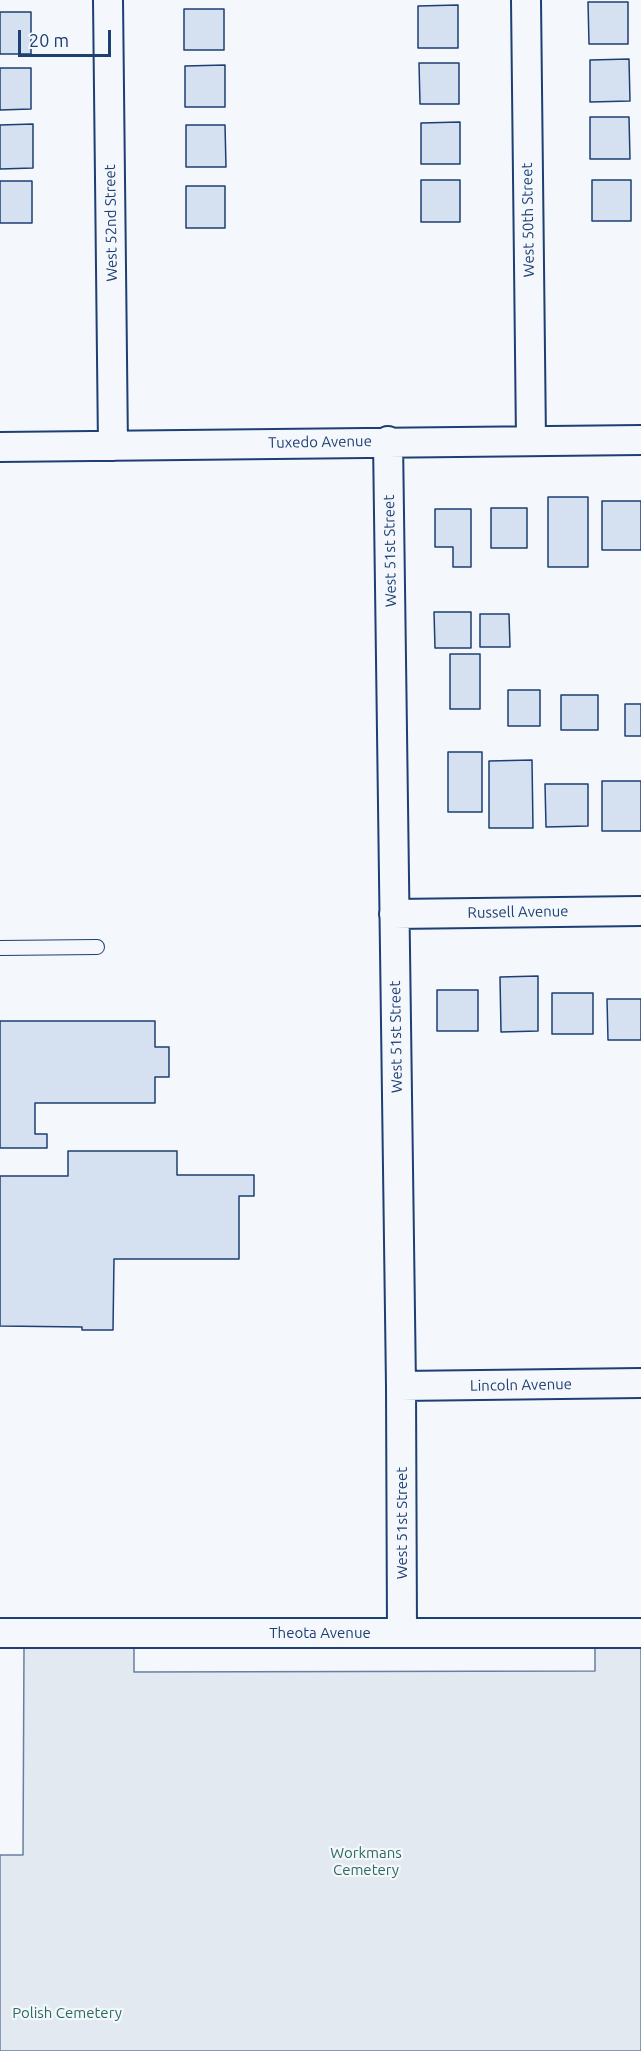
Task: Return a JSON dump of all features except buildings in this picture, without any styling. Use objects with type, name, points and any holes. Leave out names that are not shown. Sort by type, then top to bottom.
[{"type":"street","name":"West 52nd Street","points":[[108,0],[113,446]]},
{"type":"street","name":"West 50th Street","points":[[526,0],[531,440]]},
{"type":"street","name":"Tuxedo Avenue","points":[[0,447],[641,440]]},
{"type":"street","name":"West 51st Street","points":[[388,441],[401,1386],[402,1633]]},
{"type":"street","name":"Russell Avenue","points":[[394,914],[641,911]]},
{"type":"street","name":"Lincoln Avenue","points":[[401,1386],[641,1383]]},
{"type":"street","name":"Theota Avenue","points":[[0,1633],[641,1633]]},
{"type":"lane","points":[[0,948],[97,947]]},
{"type":"green space","name":"Workmans Cemetery","points":[[641,1620],[641,2051],[0,2051],[0,1855],[23,1855],[24,1647],[134,1647],[134,1672],[595,1671],[595,1621]]},
{"type":"park label","name":"Polish Cemetery","points":[[67,2013]]}]
